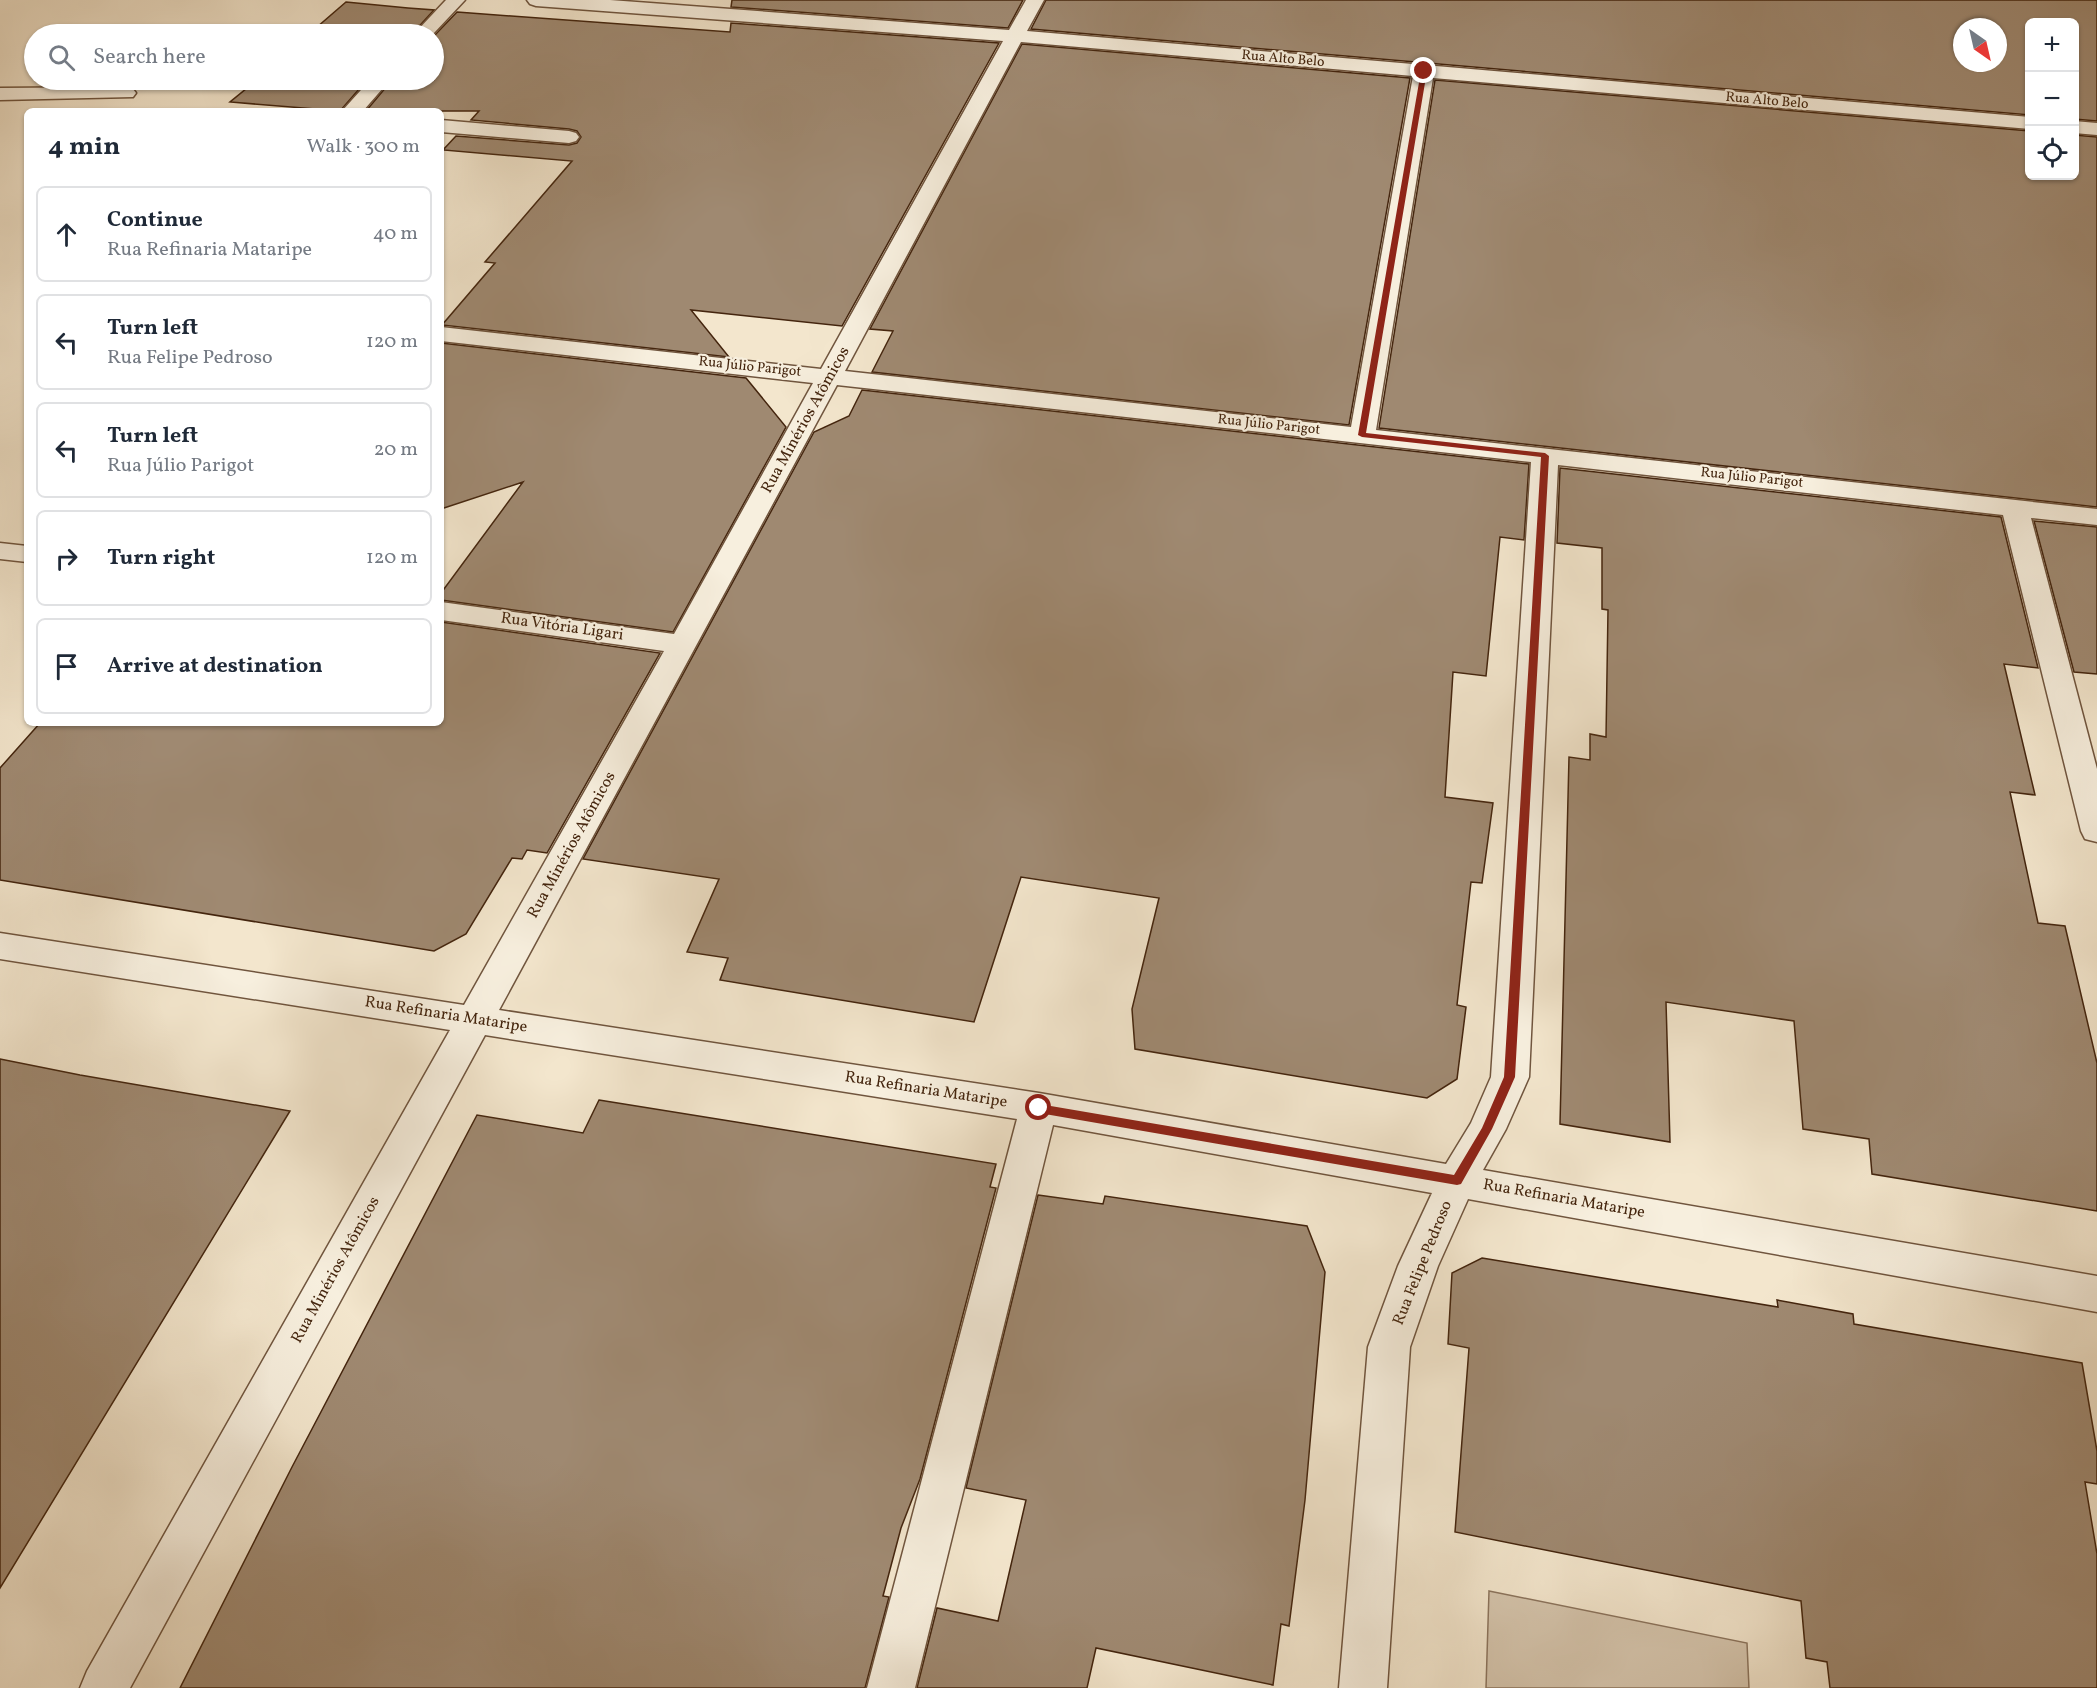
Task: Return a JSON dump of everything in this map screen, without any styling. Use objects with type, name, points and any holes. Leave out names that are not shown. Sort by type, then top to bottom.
[{"type":"street","points":[[433,24],[456,0]]},
{"type":"street","name":"Rua Alto Belo","points":[[536,0],[1015,36],[2025,123]]},
{"type":"street","name":"Rua Minérios Atômicos","points":[[104,1688],[683,644],[1035,0]]},
{"type":"street","points":[[1362,435],[1424,71]]},
{"type":"street","points":[[355,108],[371,90]]},
{"type":"street","points":[[0,94],[126,93]]},
{"type":"street","points":[[444,126],[569,137]]},
{"type":"street","points":[[2079,127],[2097,129]]},
{"type":"street","name":"Rua Júlio Parigot","points":[[444,334],[2097,518]]},
{"type":"street","name":"Rua Felipe Pedroso","points":[[1363,1688],[1389,1347],[1418,1266],[1457,1180],[1487,1129],[1510,1077],[1545,456]]},
{"type":"street","points":[[2015,508],[2097,831]]},
{"type":"street","name":"Rua Vitória Ligari","points":[[444,611],[683,644]]},
{"type":"street","name":"Rua Refinaria Mataripe","points":[[0,946],[1039,1108],[2097,1294]]},
{"type":"street","points":[[891,1688],[1039,1108]]},
{"type":"shaded area","points":[[1489,1591],[1747,1643],[1749,1688],[1486,1688]]},
{"type":"building","points":[[732,0],[1023,0],[1008,28],[731,7]]},
{"type":"building","points":[[1046,0],[2097,0],[2097,121],[2079,119],[2079,18],[2025,18],[2025,115],[1031,29]]},
{"type":"building","points":[[346,2],[434,10],[421,24],[321,24]]},
{"type":"building","points":[[457,12],[730,32],[731,23],[999,43],[842,326],[691,310],[729,357],[444,325],[495,263],[485,262],[572,161],[444,149],[456,136],[569,145],[577,143],[581,137],[577,131],[569,129],[471,120],[479,111],[444,111],[444,108],[369,108],[384,90],[444,90],[444,26]]},
{"type":"building","points":[[1022,44],[1410,78],[1349,425],[872,372],[893,331],[870,329]]},
{"type":"building","points":[[1435,80],[2025,131],[2025,180],[2079,180],[2079,135],[2097,137],[2097,507],[1379,428]]},
{"type":"building","points":[[245,90],[358,90],[343,108],[303,108],[230,102]]},
{"type":"building","points":[[444,343],[746,378],[786,427],[673,632],[444,600],[444,589],[523,482],[444,508]]},
{"type":"building","points":[[862,390],[1529,464],[1524,540],[1500,537],[1486,676],[1453,672],[1445,797],[1493,803],[1482,883],[1471,882],[1457,1005],[1466,1007],[1457,1079],[1427,1098],[1135,1049],[1132,1009],[1159,898],[1021,877],[974,1022],[720,980],[728,958],[687,952],[719,879],[583,859],[814,432],[849,416]]},
{"type":"building","points":[[1560,468],[2001,517],[2038,668],[2004,664],[2035,795],[2010,792],[2038,923],[2065,926],[2097,1063],[2097,1211],[1872,1174],[1869,1139],[1803,1129],[1794,1021],[1666,1002],[1670,1142],[1560,1124],[1569,757],[1590,760],[1590,734],[1606,737],[1608,610],[1602,609],[1602,548],[1557,543]]},
{"type":"building","points":[[2034,521],[2097,527],[2097,674],[2074,672]]},
{"type":"building","points":[[444,622],[660,653],[547,853],[527,850],[522,859],[512,858],[466,934],[434,951],[0,880],[0,768],[37,726],[444,726]]},
{"type":"building","points":[[0,1059],[290,1111],[0,1588]]},
{"type":"building","points":[[599,1100],[996,1164],[990,1187],[996,1188],[920,1479],[901,1528],[883,1596],[889,1597],[865,1688],[180,1688],[292,1467],[477,1115],[583,1133]]},
{"type":"building","points":[[1038,1195],[1103,1204],[1105,1196],[1307,1226],[1325,1272],[1305,1500],[1289,1626],[1281,1624],[1273,1685],[1096,1648],[1087,1688],[917,1688],[937,1608],[998,1621],[1026,1500],[966,1488]]},
{"type":"building","points":[[1482,1258],[1778,1307],[1777,1300],[1853,1314],[1854,1324],[2082,1363],[2097,1451],[2097,1484],[2085,1482],[2097,1554],[2097,1688],[1830,1688],[1827,1662],[1806,1658],[1801,1601],[1455,1532],[1469,1348],[1448,1344],[1452,1273]]},
{"type":"route","points":[[1039,1108],[1457,1180],[1487,1129],[1510,1077],[1545,456],[1362,435],[1424,71]]}]
